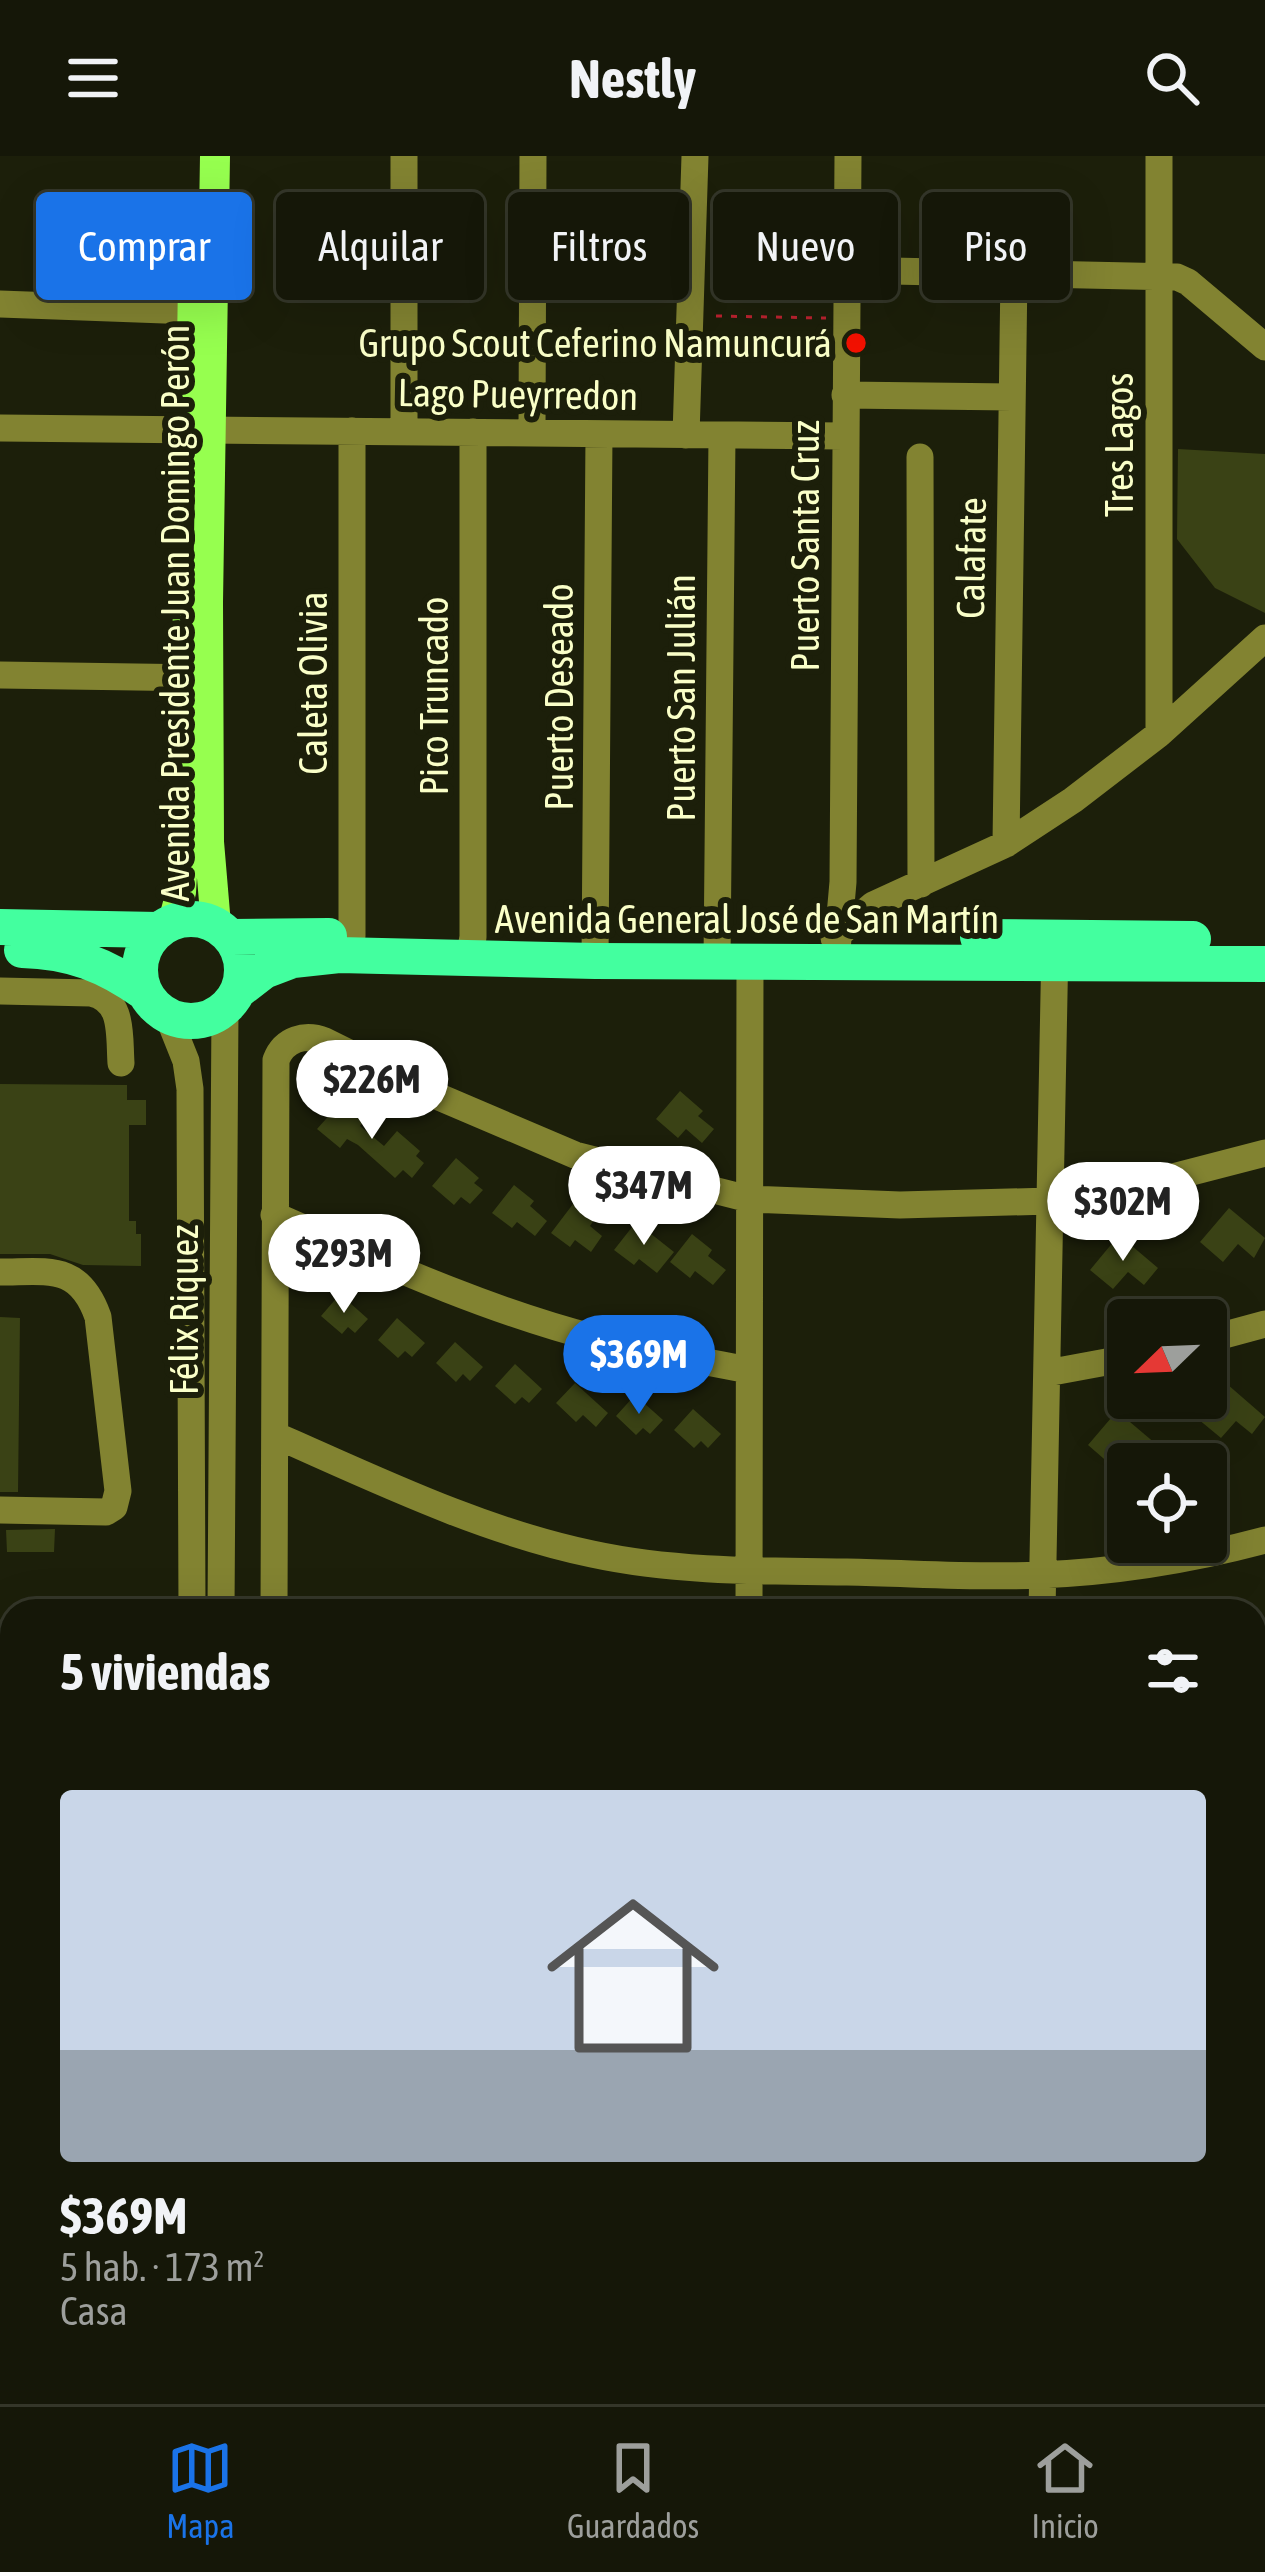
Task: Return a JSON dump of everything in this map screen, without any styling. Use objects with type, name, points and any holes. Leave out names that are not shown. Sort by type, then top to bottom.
[{"type":"highway","name":"Avenida General José de San Martín","points":[[0,927],[165,926],[188,918],[224,931],[352,936],[471,948]]},
{"type":"highway","points":[[157,1005],[141,959],[165,926]]},
{"type":"highway","points":[[224,931],[242,963],[231,1000]]},
{"type":"highway","name":"Avenida General José de San Martín","points":[[729,954],[836,949],[1055,950],[1265,940]]},
{"type":"highway","name":"Avenida General José de San Martín","points":[[157,1005],[201,1020],[264,971],[306,958],[471,948],[729,954],[790,961],[836,949]]},
{"type":"highway","points":[[0,950],[54,950],[78,956],[117,974],[157,1005]]},
{"type":"highway","name":"Avenida General José de San Martín","points":[[1055,950],[1265,964]]},
{"type":"main road","name":"Avenida Presidente Juan Domingo Perón","points":[[195,156],[192,311],[201,430]]},
{"type":"main road","name":"Avenida Presidente Juan Domingo Perón","points":[[165,926],[182,892],[198,678],[201,430],[215,156]]},
{"type":"main road","name":"Avenida Presidente Juan Domingo Perón","points":[[198,678],[209,842],[224,931]]},
{"type":"street","points":[[404,156],[404,432]]},
{"type":"street","points":[[532,433],[533,156]]},
{"type":"street","points":[[686,435],[695,156]]},
{"type":"street","name":"Puerto Santa Cruz","points":[[847,192],[848,156]]},
{"type":"street","name":"Tres Lagos","points":[[1159,156],[1159,734]]},
{"type":"street","points":[[1070,273],[1158,274],[1188,282],[1265,346]]},
{"type":"street","name":"Puerto Santa Cruz","points":[[836,949],[843,882],[846,300]]},
{"type":"street","name":"Calafate","points":[[1006,844],[1014,300]]},
{"type":"street","points":[[0,304],[192,311]]},
{"type":"street","points":[[845,395],[1012,397]]},
{"type":"street","name":"Lago Pueyrredon","points":[[0,428],[844,436]]},
{"type":"street","name":"Caleta Olivia","points":[[352,431],[352,936]]},
{"type":"street","name":"Pico Truncado","points":[[471,948],[473,432]]},
{"type":"street","name":"Puerto Deseado","points":[[596,949],[599,434]]},
{"type":"street","name":"Puerto San Julián","points":[[722,435],[729,954],[749,1199],[749,1599]]},
{"type":"street","points":[[920,457],[920,884]]},
{"type":"street","points":[[836,949],[860,913],[1006,844],[1073,800],[1159,734],[1265,638]]},
{"type":"street","points":[[0,675],[198,678]]},
{"type":"street","points":[[1042,1599],[1055,950]]},
{"type":"street","points":[[0,991],[105,997],[119,1021],[121,1063]]},
{"type":"street","name":"Félix Riquez","points":[[221,1599],[231,1000]]},
{"type":"street","name":"Félix Riquez","points":[[157,1005],[186,1061],[190,1089],[193,1599]]},
{"type":"street","points":[[274,1599],[276,1060],[288,1043],[313,1036],[574,1155],[749,1199],[900,1205],[1050,1201],[1107,1194],[1265,1153]]},
{"type":"street","points":[[274,1215],[431,1284],[504,1310],[593,1337],[749,1370]]},
{"type":"street","points":[[0,1272],[58,1273],[78,1281],[91,1295],[98,1317],[118,1491],[114,1507],[106,1512],[0,1510]]},
{"type":"street","points":[[1227,1334],[1265,1324]]},
{"type":"street","points":[[1047,1373],[1107,1362]]},
{"type":"street","points":[[275,1436],[453,1511],[571,1548],[656,1565],[748,1571],[1042,1575],[1151,1562],[1265,1540]]},
{"type":"path","points":[[688,316],[846,318]]},
{"type":"building","points":[[1178,449],[1265,454],[1265,613],[1215,588],[1177,539]]},
{"type":"building","points":[[0,1084],[127,1085],[127,1100],[146,1100],[146,1125],[129,1125],[129,1221],[136,1221],[136,1234],[141,1234],[141,1266],[83,1265],[50,1254],[0,1254]]},
{"type":"building","points":[[680,1091],[703,1111],[698,1116],[714,1129],[702,1143],[686,1129],[678,1138],[656,1119]]},
{"type":"building","points":[[342,1101],[364,1121],[360,1126],[384,1146],[397,1131],[420,1151],[416,1156],[424,1163],[412,1178],[403,1170],[395,1178],[358,1145],[347,1139],[340,1148],[317,1129]]},
{"type":"building","points":[[456,1158],[479,1178],[474,1183],[483,1190],[470,1204],[461,1197],[454,1205],[432,1186]]},
{"type":"building","points":[[514,1185],[534,1201],[530,1206],[547,1221],[535,1236],[517,1222],[512,1228],[492,1213]]},
{"type":"building","points":[[573,1204],[594,1220],[590,1226],[602,1236],[591,1252],[575,1240],[570,1247],[551,1233]]},
{"type":"building","points":[[1229,1208],[1265,1238],[1254,1258],[1238,1244],[1223,1262],[1200,1242]]},
{"type":"building","points":[[636,1222],[674,1252],[657,1273],[639,1259],[634,1265],[614,1250]]},
{"type":"building","points":[[692,1234],[726,1270],[713,1285],[695,1271],[690,1278],[670,1262]]},
{"type":"building","points":[[1119,1235],[1158,1268],[1144,1285],[1128,1272],[1113,1289],[1090,1270]]},
{"type":"building","points":[[340,1294],[368,1319],[355,1333],[348,1327],[342,1334],[321,1316]]},
{"type":"building","points":[[0,1317],[20,1318],[18,1492],[0,1492]]},
{"type":"building","points":[[397,1318],[425,1343],[412,1357],[405,1351],[398,1358],[378,1340]]},
{"type":"building","points":[[455,1342],[483,1367],[470,1381],[463,1374],[456,1382],[436,1363]]},
{"type":"building","points":[[515,1364],[542,1389],[529,1403],[522,1397],[515,1404],[495,1386]]},
{"type":"building","points":[[575,1383],[608,1413],[596,1427],[583,1415],[576,1422],[556,1403]]},
{"type":"building","points":[[1227,1384],[1265,1417],[1252,1434],[1236,1421],[1221,1438],[1198,1419],[1227,1419]]},
{"type":"building","points":[[635,1395],[663,1420],[650,1434],[643,1428],[636,1435],[616,1416]]},
{"type":"building","points":[[693,1409],[721,1434],[708,1448],[701,1441],[694,1448],[674,1430]]},
{"type":"building","points":[[1110,1419],[1126,1419],[1155,1443],[1107,1443],[1107,1462],[1088,1445]]},
{"type":"building","points":[[55,1529],[54,1552],[7,1552],[6,1530]]},
{"type":"place","name":"Grupo Scout Ceferino Namuncurá","points":[[856,343]]}]
